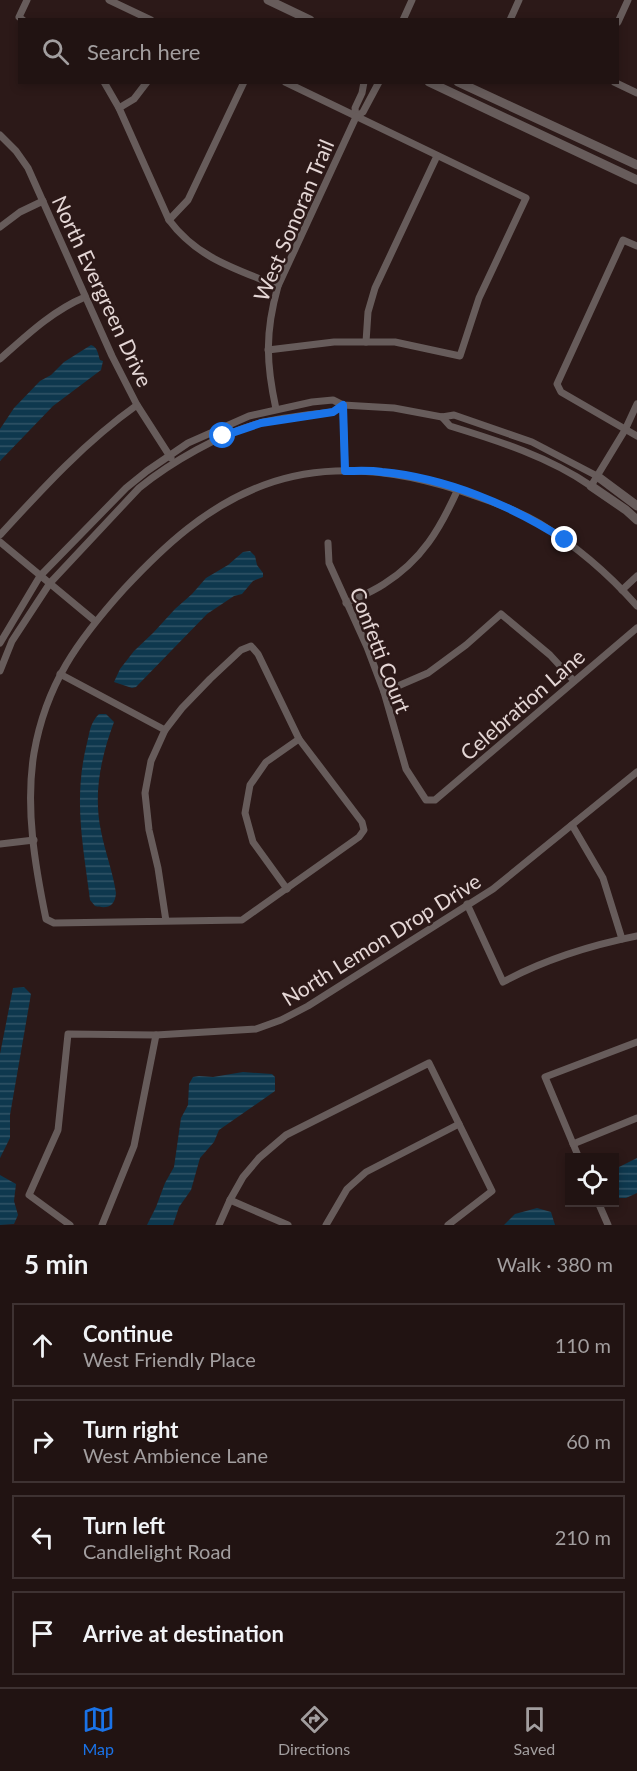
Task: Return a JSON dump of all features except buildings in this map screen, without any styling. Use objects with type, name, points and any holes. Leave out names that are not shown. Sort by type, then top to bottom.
[{"type":"street","points":[[21,18],[27,0]]},
{"type":"street","points":[[109,0],[147,18]]},
{"type":"street","points":[[268,0],[306,18]]},
{"type":"street","points":[[404,18],[412,0]]},
{"type":"street","points":[[511,18],[519,0]]},
{"type":"street","points":[[619,20],[628,0]]},
{"type":"street","points":[[105,84],[119,108],[169,220],[180,236],[203,254],[278,286]]},
{"type":"street","points":[[119,108],[134,99],[145,84]]},
{"type":"street","points":[[169,220],[188,200],[243,84]]},
{"type":"street","points":[[268,350],[304,344],[395,342],[460,356],[479,298],[526,198],[289,84]]},
{"type":"street","name":"West Sonoran Trail","points":[[356,117],[355,108],[364,84]]},
{"type":"street","name":"West Sonoran Trail","points":[[276,409],[269,376],[268,350],[270,315],[278,286],[356,117],[363,112],[378,84]]},
{"type":"street","points":[[433,84],[637,180]]},
{"type":"street","points":[[462,84],[637,165]]},
{"type":"street","points":[[618,84],[637,93]]},
{"type":"street","name":"North Evergreen Drive","points":[[0,135],[16,151],[28,168],[112,356],[137,405],[174,463]]},
{"type":"street","points":[[366,342],[368,312],[375,288],[437,156]]},
{"type":"street","points":[[0,227],[20,212],[43,201]]},
{"type":"street","points":[[637,246],[623,240],[557,384],[561,392],[637,436]]},
{"type":"street","points":[[0,359],[41,322],[85,297]]},
{"type":"street","points":[[0,644],[40,576],[126,488],[188,443],[228,424],[276,409],[333,400],[343,405],[394,408],[442,417],[454,415],[522,438],[573,462],[597,476],[637,506]]},
{"type":"street","points":[[591,486],[625,430],[637,404]]},
{"type":"street","points":[[0,535],[71,459],[109,425],[137,405]]},
{"type":"street","points":[[0,671],[12,641],[50,583],[139,488],[174,463],[223,436],[279,420],[333,412],[343,405]]},
{"type":"street","points":[[343,405],[345,471]]},
{"type":"street","points":[[442,417],[450,426],[551,462],[571,472],[637,520]]},
{"type":"street","points":[[166,921],[158,868],[149,830],[145,793],[151,761],[165,730],[210,679],[241,650],[251,646],[258,654],[299,739],[362,822],[364,830],[359,837],[242,920],[54,923],[46,919],[34,840],[31,796],[34,754],[44,710],[60,674],[95,621],[151,560],[188,527],[221,506],[265,484],[312,473],[382,472],[421,478],[502,505],[537,522],[593,561],[637,606]]},
{"type":"street","points":[[346,603],[383,585],[424,550],[443,523],[458,489]]},
{"type":"street","points":[[0,542],[95,621]]},
{"type":"street","name":"Confetti Court","points":[[328,543],[329,563],[384,692],[406,769],[426,800]]},
{"type":"street","points":[[622,590],[637,576]]},
{"type":"street","points":[[384,692],[428,673],[466,645],[501,614],[550,655],[574,681]]},
{"type":"street","name":"Celebration Lane","points":[[426,800],[435,800],[637,628]]},
{"type":"street","points":[[60,674],[165,730]]},
{"type":"street","points":[[287,889],[253,842],[245,813],[250,785],[266,762],[299,739]]},
{"type":"street","name":"North Lemon Drop Drive","points":[[70,1225],[29,1195],[58,1130],[68,1034],[156,1035],[256,1029],[281,1020],[308,1006],[493,889],[636,775]]},
{"type":"street","points":[[572,825],[603,878],[622,939]]},
{"type":"street","points":[[0,844],[34,840]]},
{"type":"street","points":[[468,904],[503,982],[526,969],[637,936]]},
{"type":"street","points":[[102,1225],[134,1146],[156,1035]]},
{"type":"street","points":[[577,1153],[545,1077],[637,1042]]},
{"type":"street","points":[[219,1225],[243,1177],[259,1158],[286,1135],[429,1063],[492,1191],[448,1225]]},
{"type":"street","points":[[573,1144],[637,1118]]},
{"type":"street","points":[[326,1225],[347,1189],[366,1172],[459,1124]]},
{"type":"street","points":[[230,1200],[288,1225]]},
{"type":"street","points":[[600,1207],[608,1225]]},
{"type":"water","points":[[91,345],[103,361],[101,370],[53,406],[0,461],[0,429],[14,408],[40,381]]},
{"type":"water","points":[[250,551],[255,556],[263,577],[253,581],[242,594],[234,596],[207,614],[136,687],[132,688],[114,682],[120,669],[134,651],[206,578],[228,565],[243,552]]},
{"type":"water","points":[[99,714],[106,714],[114,722],[102,762],[98,803],[101,831],[116,893],[112,904],[103,907],[95,906],[90,900],[82,840],[80,803],[87,743],[92,724]]},
{"type":"water","points":[[24,987],[31,994],[10,1115],[10,1138],[0,1158],[0,1054],[13,988]]},
{"type":"water","points":[[243,1072],[272,1074],[275,1077],[275,1091],[219,1130],[214,1142],[200,1158],[191,1190],[179,1207],[173,1225],[147,1225],[174,1167],[181,1118],[188,1105],[189,1084],[193,1077],[213,1077]]},
{"type":"water","points":[[637,1158],[637,1193],[626,1198],[619,1198],[619,1167]]},
{"type":"water","points":[[0,1175],[16,1184],[14,1201],[18,1215],[14,1224],[0,1225]]},
{"type":"water","points":[[537,1208],[551,1212],[555,1225],[504,1225],[515,1214]]},
{"type":"route","points":[[223,436],[261,423],[333,412],[343,405],[345,471],[382,472],[421,478],[458,489],[502,505],[537,522],[565,540]]}]
